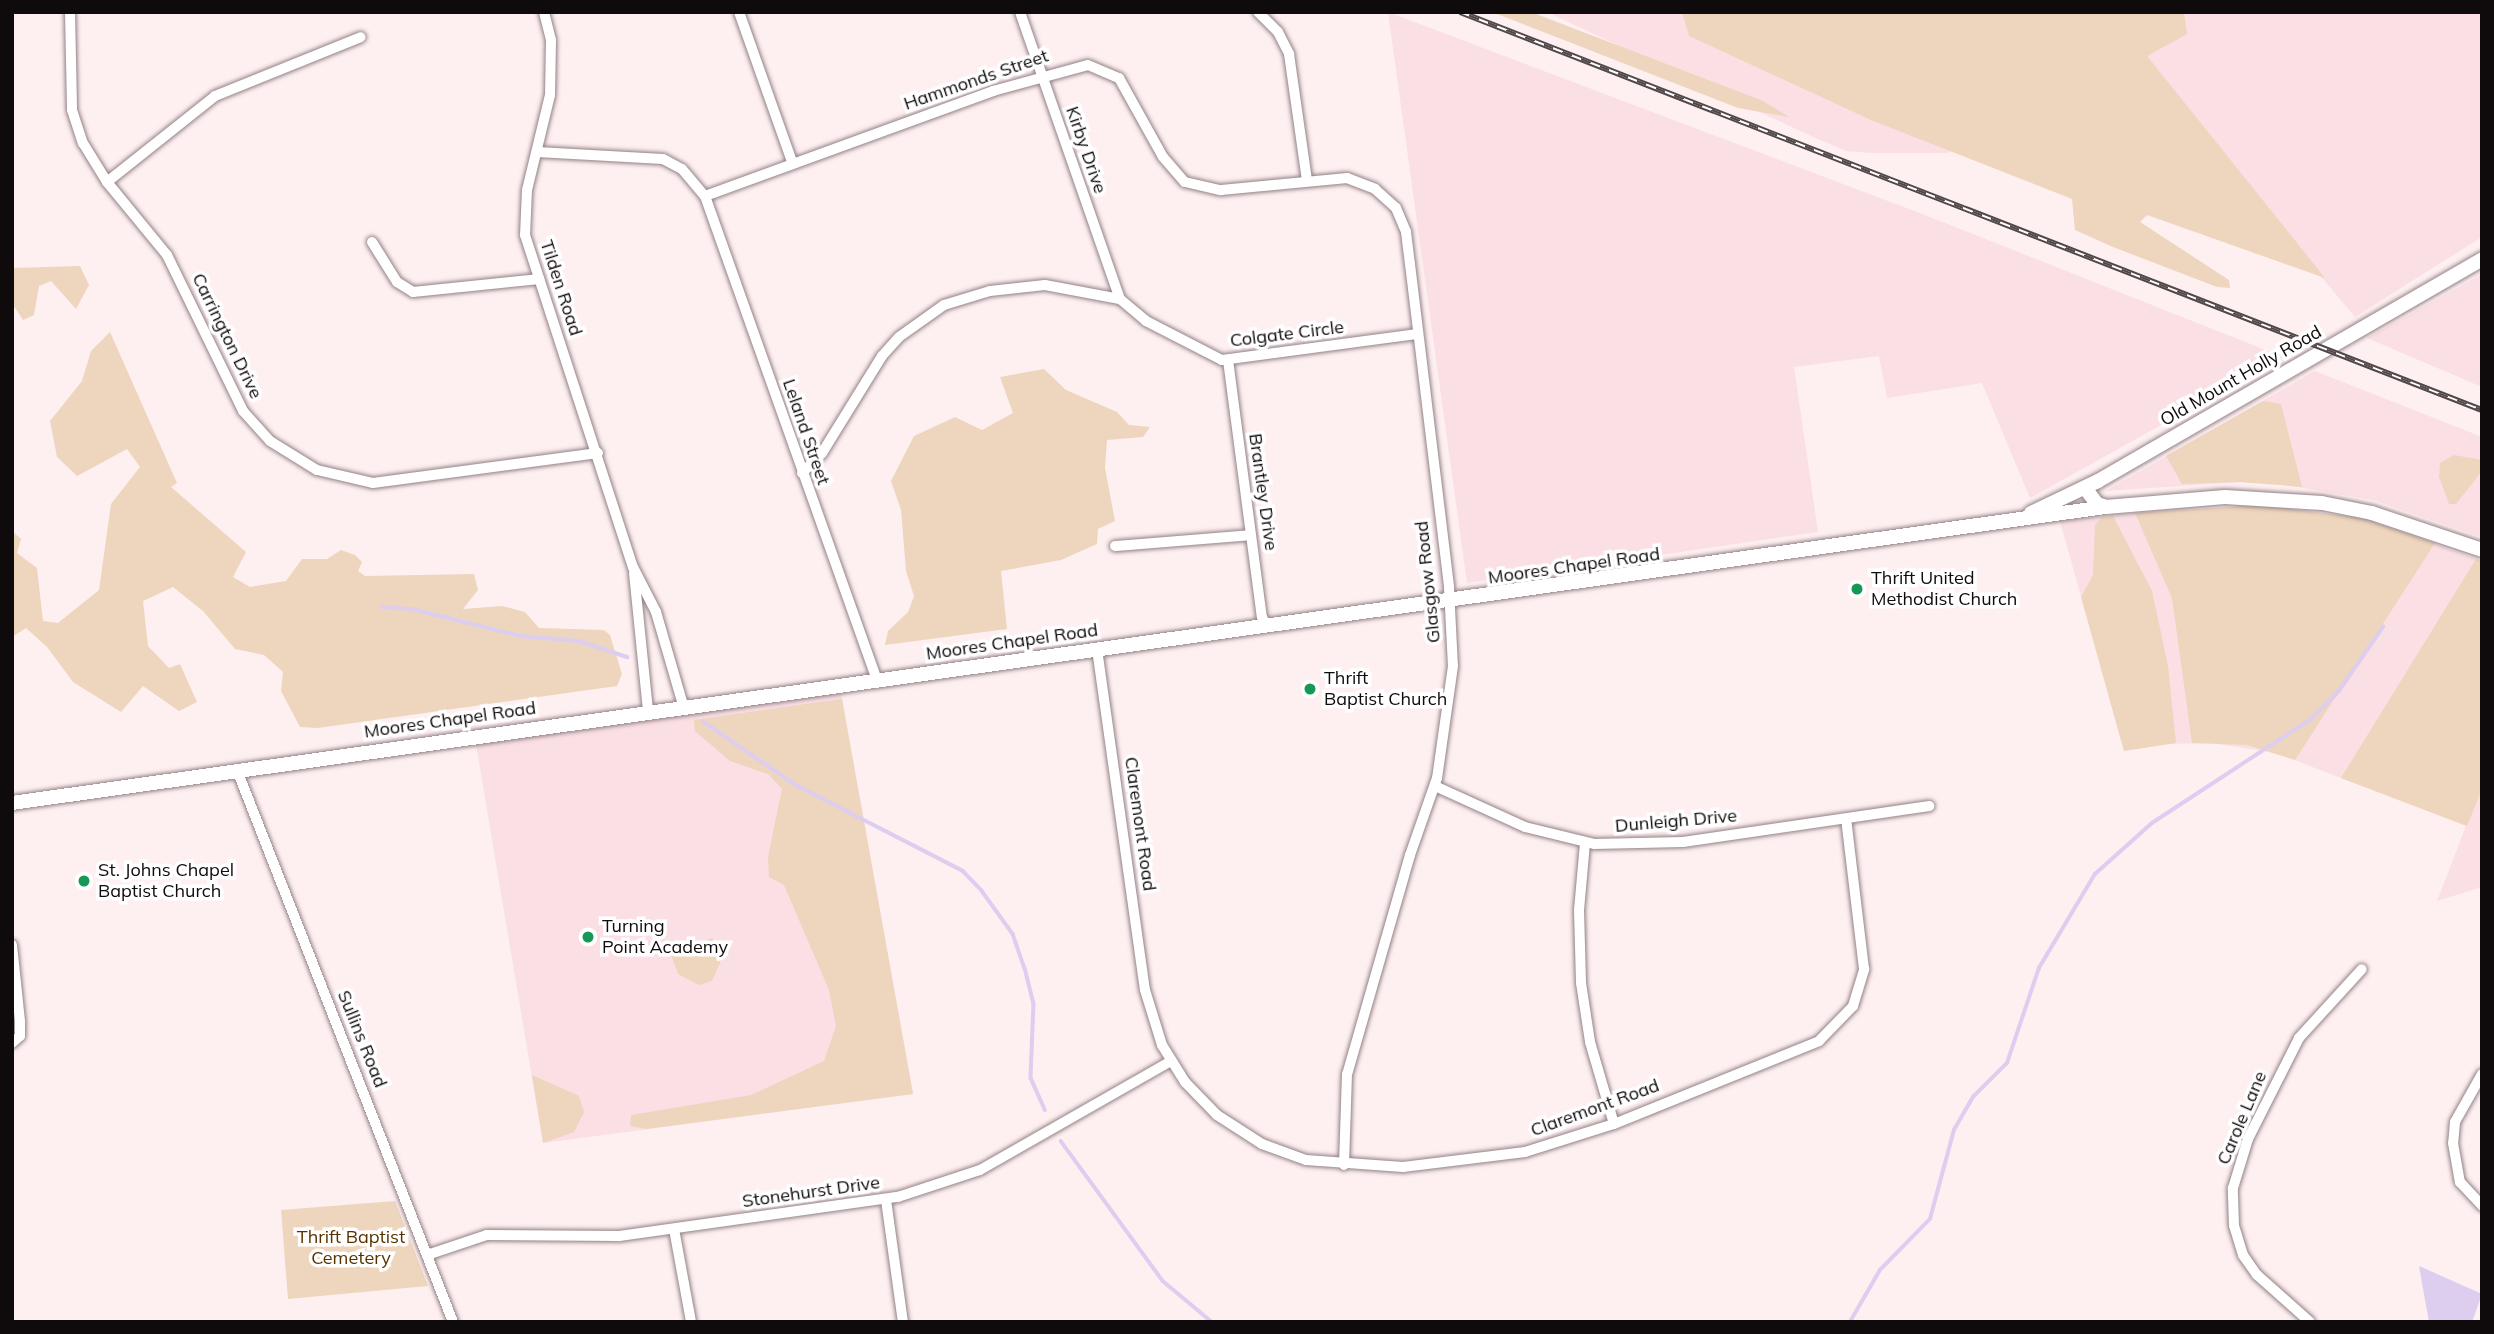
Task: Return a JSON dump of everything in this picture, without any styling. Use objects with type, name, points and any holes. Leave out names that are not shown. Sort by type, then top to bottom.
[{"type":"main road","name":"Old Mount Holly Road","points":[[2016,518],[2085,488],[2482,259]]},
{"type":"main road","points":[[2085,488],[2097,504],[2106,508]]},
{"type":"main road","points":[[2016,518],[2195,498],[2279,498],[2372,513],[2482,550]]},
{"type":"main road","name":"Moores Chapel Road","points":[[12,803],[683,705],[1450,603],[2016,518]]},
{"type":"street","name":"Carrington Drive","points":[[70,12],[72,110],[83,143],[107,182],[175,269],[243,411],[270,441],[299,462],[351,481],[395,483],[598,453]]},
{"type":"street","name":"Tilden Road","points":[[544,12],[552,68],[524,219],[538,279],[598,453],[633,567],[656,612],[683,705]]},
{"type":"street","points":[[739,12],[792,162]]},
{"type":"street","name":"Kirby Drive","points":[[1020,12],[1120,299]]},
{"type":"street","points":[[1258,12],[1278,32],[1289,54],[1307,180]]},
{"type":"street","points":[[107,182],[215,96],[361,37]]},
{"type":"street","name":"Hammonds Street","points":[[705,196],[792,162],[1077,65],[1111,72],[1130,93],[1171,170],[1195,186],[1221,190],[1307,180],[1358,180],[1387,197]]},
{"type":"street","points":[[537,152],[663,159],[682,169],[705,196]]},
{"type":"street","name":"Leland Street","points":[[705,196],[877,680]]},
{"type":"street","name":"Glasgow Road","points":[[1344,1165],[1343,1105],[1354,1044],[1435,786],[1451,695],[1450,603],[1406,232],[1387,197]]},
{"type":"street","points":[[372,242],[397,282],[413,292],[538,279]]},
{"type":"street","name":"Colgate Circle","points":[[802,473],[822,453],[889,348],[932,311],[966,296],[1021,286],[1064,287],[1120,299],[1146,321],[1205,354],[1228,360],[1417,334]]},
{"type":"street","name":"Brantley Drive","points":[[1228,360],[1262,617],[1267,627]]},
{"type":"street","points":[[1115,547],[1251,535]]},
{"type":"street","name":"Tilden Road","points":[[633,567],[648,710]]},
{"type":"street","name":"Claremont Road","points":[[1097,649],[1145,990],[1171,1062],[1199,1098],[1249,1138],[1289,1155],[1344,1165],[1403,1167],[1480,1160],[1552,1145],[1614,1124],[1819,1041],[1847,1014],[1861,985],[1865,961],[1846,819]]},
{"type":"street","name":"Sullins Road","points":[[237,770],[453,1322]]},
{"type":"street","name":"Dunleigh Drive","points":[[1435,786],[1525,827],[1585,843],[1655,844],[1930,806]]},
{"type":"street","points":[[1585,843],[1579,910],[1581,983],[1590,1042],[1614,1124]]},
{"type":"street","points":[[12,945],[20,1028],[12,1043]]},
{"type":"street","name":"Carole Lane","points":[[2310,1322],[2257,1275],[2243,1255],[2234,1225],[2233,1188],[2248,1139],[2299,1038],[2362,969]]},
{"type":"street","name":"Stonehurst Drive","points":[[428,1255],[487,1235],[595,1238],[886,1200],[980,1170],[1171,1062]]},
{"type":"street","points":[[2482,1074],[2455,1122],[2453,1143],[2460,1182],[2482,1206]]},
{"type":"street","points":[[886,1200],[903,1322]]},
{"type":"street","points":[[674,1229],[691,1322]]},
{"type":"shaded area","points":[[1388,12],[1925,215],[2283,357],[2030,498],[1982,383],[1887,398],[1879,356],[1794,367],[1818,532],[1467,583]]},
{"type":"shaded area","points":[[1547,12],[2482,12],[2482,237],[2355,317],[2135,55],[1977,147],[1946,153],[1873,153],[1846,151],[1809,135]]},
{"type":"shaded area","points":[[2482,274],[2482,387],[2367,338],[2461,286]]},
{"type":"shaded area","points":[[2315,371],[2482,437],[2482,537],[2373,500],[2286,485],[2240,482],[2106,491]]},
{"type":"shaded area","points":[[2182,508],[2362,518],[2482,561],[2482,887],[2437,901],[2466,826],[2276,753],[2212,743],[2161,744],[2124,751],[2060,521]]},
{"type":"shaded area","points":[[841,693],[913,1094],[543,1143],[476,744]]},
{"type":"shaded area","points":[[2419,1266],[2482,1294],[2472,1322],[2429,1322]]},
{"type":"green space","points":[[1492,12],[1531,12],[1763,101],[1789,117],[1738,108]]},
{"type":"green space","points":[[1682,12],[2184,12],[2187,34],[2147,56],[2325,278],[2147,215],[2140,222],[2229,280],[2230,288],[2217,287],[2113,247],[2075,230],[2072,199],[1871,120],[1689,36]]},
{"type":"green space","points":[[80,266],[89,285],[76,309],[51,281],[39,286],[34,315],[23,320],[12,303],[12,268]]},
{"type":"green space","points":[[110,332],[177,483],[171,487],[246,552],[233,577],[250,587],[286,581],[302,559],[327,559],[341,550],[355,555],[362,562],[358,571],[365,576],[474,574],[478,590],[463,609],[502,606],[525,612],[539,628],[604,630],[610,635],[622,674],[617,686],[318,728],[300,727],[281,691],[283,672],[264,655],[235,649],[203,611],[173,587],[143,601],[148,646],[169,668],[180,664],[197,702],[179,711],[143,686],[121,712],[73,682],[47,647],[26,628],[12,637],[12,531],[21,539],[17,553],[37,568],[43,621],[58,623],[99,590],[111,504],[140,467],[127,449],[77,476],[57,457],[50,421],[82,381],[91,351]]},
{"type":"green space","points":[[1044,369],[1066,390],[1117,412],[1129,425],[1150,427],[1143,437],[1107,440],[1105,468],[1115,521],[1098,529],[1097,544],[1061,560],[1001,571],[1007,629],[885,645],[888,631],[908,612],[914,596],[906,571],[901,510],[891,481],[914,436],[955,417],[982,430],[1013,413],[1000,377]]},
{"type":"green space","points":[[2263,401],[2281,404],[2302,487],[2240,482],[2182,484],[2166,456]]},
{"type":"green space","points":[[2454,455],[2482,460],[2482,471],[2456,504],[2449,504],[2439,477],[2440,463]]},
{"type":"green space","points":[[2257,505],[2362,518],[2435,543],[2295,760],[2247,745],[2192,743],[2172,598],[2135,513]]},
{"type":"green space","points":[[2113,516],[2152,591],[2168,666],[2176,743],[2124,751],[2081,597],[2093,575],[2095,525],[2102,517]]},
{"type":"green space","points":[[2476,559],[2482,561],[2482,789],[2467,826],[2341,778]]},
{"type":"green space","points":[[842,699],[913,1094],[646,1129],[630,1126],[631,1115],[751,1095],[824,1061],[836,1026],[829,990],[784,885],[769,877],[768,857],[782,789],[768,774],[730,761],[695,731],[694,720]]},
{"type":"green space","points":[[712,938],[718,944],[720,963],[712,981],[699,985],[678,974],[670,952]]},
{"type":"green space","points":[[532,1075],[579,1096],[584,1112],[574,1132],[543,1143]]},
{"type":"green space","name":"Thrift Baptist Cemetery","points":[[395,1201],[428,1286],[288,1299],[281,1210]]},
{"type":"waterway","points":[[382,607],[412,609],[520,636],[579,641],[627,657]]},
{"type":"waterway","points":[[1850,1322],[1880,1270],[1930,1219],[1954,1130],[1973,1097],[2007,1063],[2039,968],[2095,874],[2152,823],[2311,719],[2339,691],[2383,627]]},
{"type":"waterway","points":[[704,722],[796,785],[963,871],[982,891],[1013,934],[1025,968],[1034,1003],[1031,1078],[1045,1110]]},
{"type":"waterway","points":[[1061,1141],[1163,1281],[1212,1322]]},
{"type":"railway","points":[[1460,12],[2482,410]]},
{"type":"place","name":"Thrift United Methodist Church","points":[[1857,589]]},
{"type":"place","name":"Thrift Baptist Church","points":[[1310,689]]},
{"type":"place","name":"St. Johns Chapel Baptist Church","points":[[84,881]]},
{"type":"place","name":"Turning Point Academy","points":[[588,937]]}]
